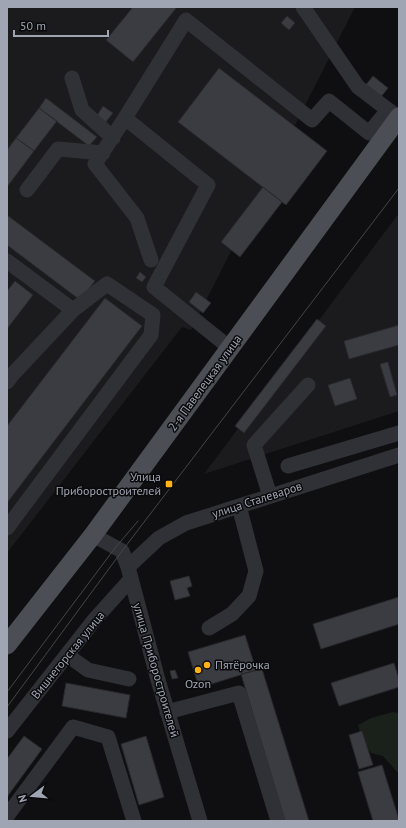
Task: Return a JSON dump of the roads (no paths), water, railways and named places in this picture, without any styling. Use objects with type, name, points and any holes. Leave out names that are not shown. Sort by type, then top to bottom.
[{"type":"main road","name":"2-я Павелецкая улица","points":[[7,645],[93,535],[230,348],[395,115]]},
{"type":"street","points":[[151,260],[137,218],[95,164],[113,138],[186,20],[312,120],[329,101],[369,133],[395,115],[358,87],[303,7]]},
{"type":"street","points":[[72,78],[82,110],[113,138]]},
{"type":"street","points":[[125,118],[208,185],[154,287],[230,348]]},
{"type":"street","points":[[27,190],[58,149],[103,153]]},
{"type":"street","points":[[7,261],[73,310]]},
{"type":"street","points":[[7,528],[151,335],[153,315],[107,284],[73,310],[9,375]]},
{"type":"street","points":[[270,496],[254,445],[308,385]]},
{"type":"street","points":[[288,466],[399,433]]},
{"type":"street","name":"улица Сталеваров","points":[[129,574],[159,538],[186,523],[399,455]]},
{"type":"street","points":[[208,628],[232,614],[249,596],[256,571],[239,506]]},
{"type":"street","name":"улица Приборостроителей","points":[[93,535],[122,551],[200,821]]},
{"type":"street","name":"Вишнегорская улица","points":[[7,731],[129,574]]},
{"type":"street","points":[[67,655],[88,670],[129,679]]},
{"type":"street","points":[[168,712],[239,693],[278,821]]},
{"type":"street","points":[[7,816],[73,727],[108,737],[134,821]]},
{"type":"tram line","points":[[7,707],[122,551],[399,188]]},
{"type":"tram line","points":[[7,692],[115,548],[138,521]]},
{"type":"place","name":"Улица Приборостроителей","points":[[169,484]]},
{"type":"place","name":"Пятёрочка","points":[[207,665]]},
{"type":"place","name":"Ozon","points":[[198,670]]}]
